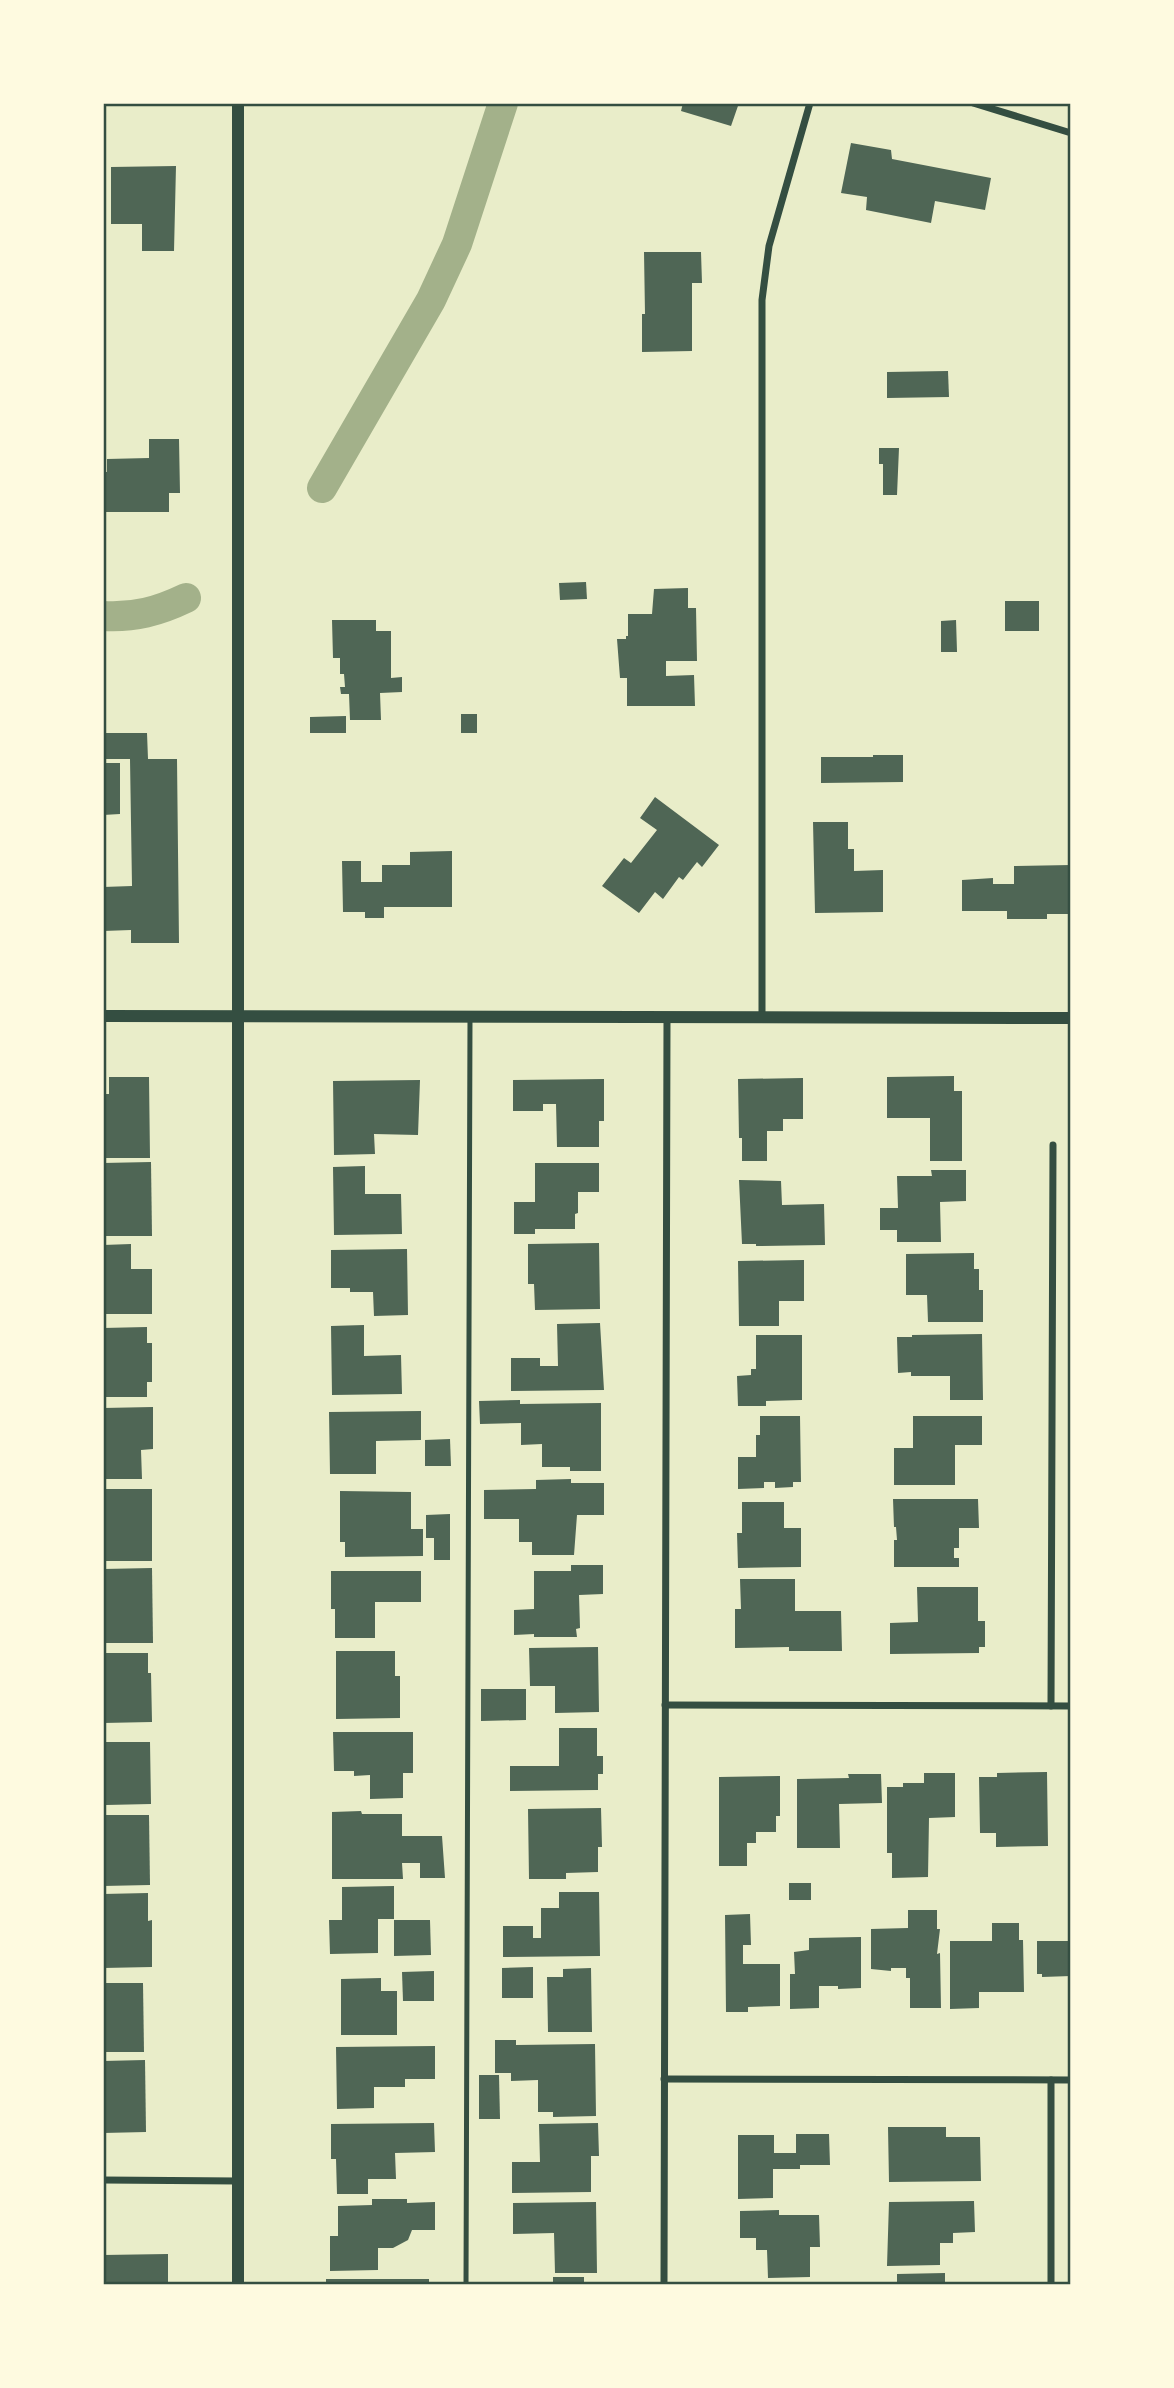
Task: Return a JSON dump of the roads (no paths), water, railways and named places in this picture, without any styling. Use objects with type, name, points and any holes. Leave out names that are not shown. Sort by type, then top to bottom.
[{"type":"street","points":[[237,2285],[238,103]]},
{"type":"street","points":[[762,1017],[762,300],[769,246],[810,103]]},
{"type":"street","points":[[973,103],[1071,133]]},
{"type":"street","points":[[103,1016],[1071,1018]]},
{"type":"street","points":[[664,2285],[667,1017]]},
{"type":"street","points":[[1051,1706],[1053,1145]]},
{"type":"street","points":[[665,1706],[1071,1706]]},
{"type":"street","points":[[664,2079],[1071,2080]]},
{"type":"street","points":[[1051,2080],[1051,2285]]},
{"type":"street","points":[[103,2180],[237,2181]]},
{"type":"lane","points":[[467,2285],[470,1017]]},
{"type":"waterway","points":[[322,488],[431,300],[457,244],[503,103]]},
{"type":"waterway","points":[[103,616],[146,613],[186,598]]}]
